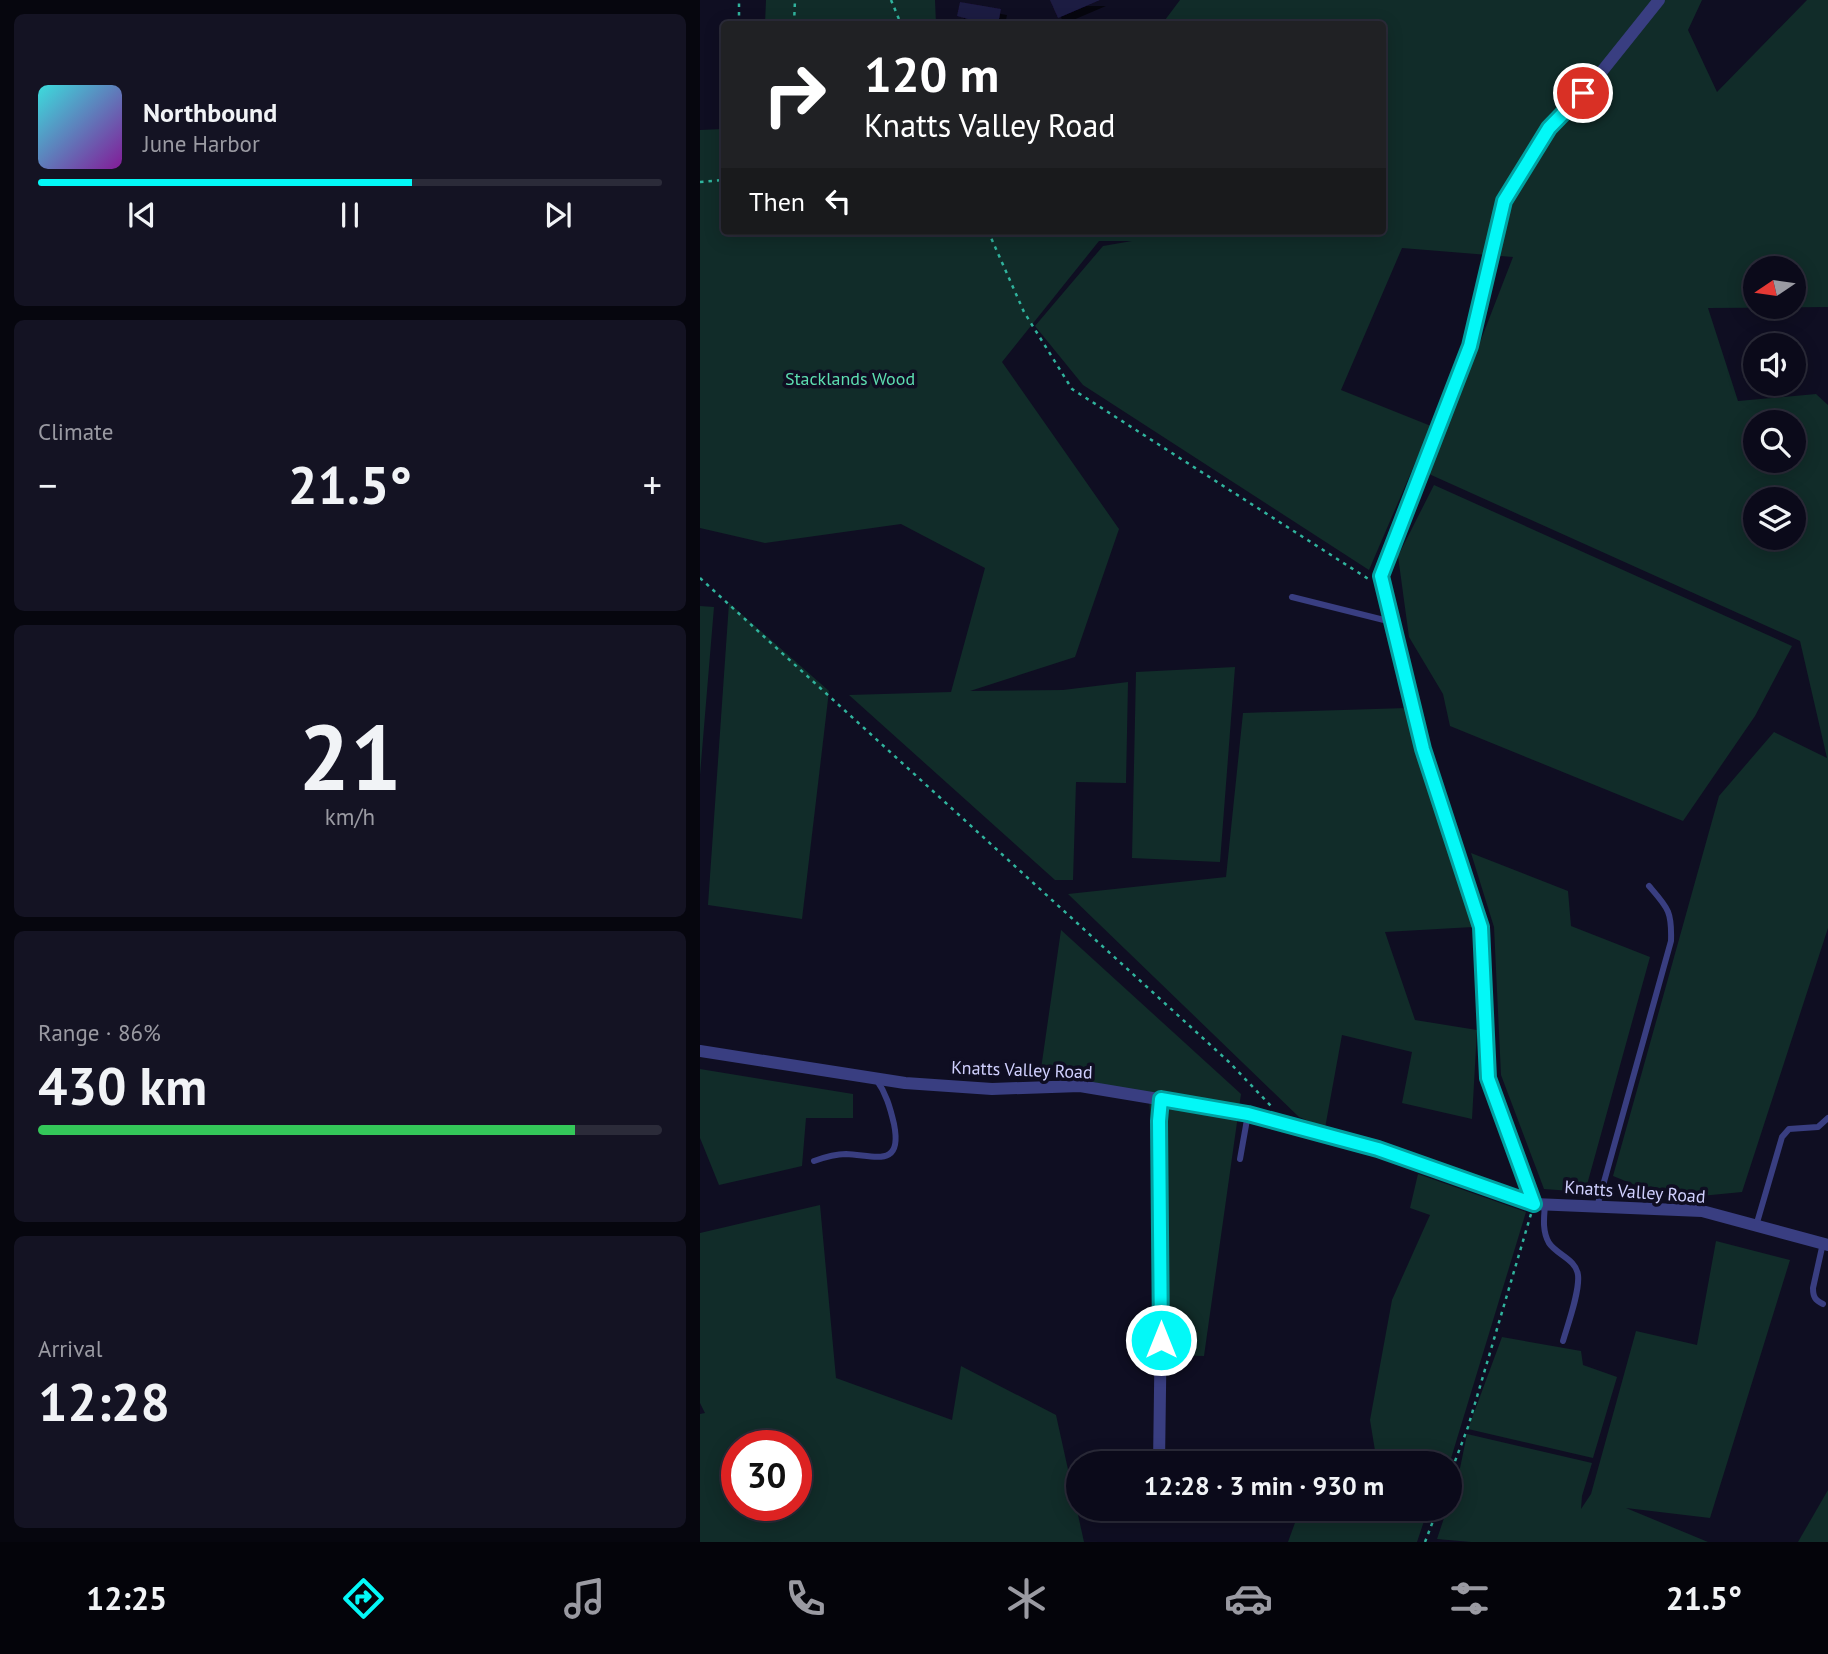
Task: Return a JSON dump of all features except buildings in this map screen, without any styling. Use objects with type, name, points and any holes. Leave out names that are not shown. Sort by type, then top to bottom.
[{"type":"street","points":[[1539,1204],[1488,1078],[1481,927],[1423,749],[1381,576],[1470,346],[1504,201],[1549,128],[1599,75],[1659,0]]},
{"type":"street","name":"Knatts Valley Road","points":[[700,1051],[905,1083],[992,1089],[1080,1086],[1161,1099],[1248,1114],[1378,1149],[1539,1204],[1702,1211],[1826,1244]]},
{"type":"street","points":[[1159,1451],[1161,1099]]},
{"type":"lane","points":[[1292,597],[1392,622]]},
{"type":"lane","points":[[1597,1207],[1671,941],[1672,920],[1666,907],[1649,886]]},
{"type":"lane","points":[[814,1161],[836,1154],[883,1158],[891,1153],[896,1146],[890,1106],[884,1090],[874,1078]]},
{"type":"lane","points":[[1240,1159],[1248,1114]]},
{"type":"lane","points":[[1756,1226],[1782,1137],[1790,1129],[1818,1127],[1828,1118]]},
{"type":"lane","points":[[1539,1204],[1550,1245],[1573,1263],[1578,1272],[1578,1286],[1563,1340]]},
{"type":"lane","points":[[1823,1304],[1815,1300],[1813,1288],[1826,1244]]},
{"type":"path","points":[[739,0],[739,21]]},
{"type":"path","points":[[794,21],[795,0]]},
{"type":"path","points":[[891,0],[900,21]]},
{"type":"path","points":[[700,182],[721,180]]},
{"type":"path","points":[[990,235],[1024,312],[1072,389],[1384,589]]},
{"type":"path","points":[[700,578],[1229,1062],[1270,1106]]},
{"type":"path","points":[[1458,1451],[1539,1204]]},
{"type":"path","points":[[1426,1542],[1433,1521]]},
{"type":"green space","points":[[766,0],[935,0],[936,21],[765,21]]},
{"type":"green space","name":"Stacklands Wood","points":[[1180,0],[1702,0],[1688,30],[1717,92],[1807,0],[1828,0],[1828,307],[1806,307],[1806,256],[1743,256],[1743,308],[1708,308],[1738,401],[1816,394],[1828,405],[1828,928],[1742,1192],[1670,1199],[1613,1176],[1719,796],[1774,732],[1827,758],[1800,641],[1429,474],[1513,257],[1402,248],[1341,390],[1431,426],[1369,570],[1083,385],[1035,326],[1103,246],[1132,241],[1099,241],[1002,362],[1119,529],[1075,657],[970,691],[1063,690],[1128,682],[1126,783],[1076,782],[1073,880],[1055,880],[849,695],[951,692],[985,568],[901,524],[765,543],[700,528],[700,130],[721,129],[721,235],[1386,235],[1386,21],[1164,21]]},
{"type":"green space","points":[[1434,485],[1792,646],[1755,716],[1683,821],[1450,726],[1443,694],[1409,637],[1398,556]]},
{"type":"green space","points":[[729,603],[829,691],[802,919],[708,905]]},
{"type":"green space","points":[[700,606],[714,607],[700,775]]},
{"type":"green space","points":[[1235,667],[1220,862],[1132,858],[1136,672]]},
{"type":"green space","points":[[1407,708],[1416,753],[1473,927],[1385,932],[1415,1020],[1477,1030],[1472,1119],[1402,1103],[1412,1052],[1342,1035],[1325,1128],[1299,1117],[1068,894],[1226,877],[1243,713]]},
{"type":"green space","points":[[1471,853],[1568,891],[1571,926],[1650,957],[1585,1192],[1544,1189],[1501,1075],[1494,927]]},
{"type":"green space","points":[[1061,930],[1241,1094],[1204,1356],[1164,1355],[1149,1096],[1041,1069]]},
{"type":"green space","points":[[700,1069],[853,1094],[853,1118],[806,1118],[802,1166],[719,1185],[700,1138]]},
{"type":"green space","points":[[1418,1174],[1526,1212],[1453,1451],[1375,1451],[1370,1420],[1392,1300],[1430,1215],[1410,1208]]},
{"type":"green space","points":[[820,1205],[836,1378],[952,1420],[961,1366],[1056,1415],[1066,1460],[1066,1521],[1079,1521],[1084,1542],[700,1542],[700,1414],[705,1413],[700,1403],[700,1233]]},
{"type":"green space","points":[[1716,1241],[1790,1260],[1710,1518],[1626,1508],[1708,1542],[1471,1542],[1437,1539],[1443,1521],[1462,1521],[1462,1458],[1467,1434],[1592,1463],[1581,1509],[1591,1494],[1636,1331],[1697,1345]]},
{"type":"green space","points":[[1502,1337],[1581,1351],[1583,1365],[1617,1377],[1593,1458],[1468,1429]]},
{"type":"green space","points":[[1828,1490],[1828,1542],[1798,1542]]},
{"type":"green space","points":[[1295,1521],[1424,1521],[1417,1542],[1288,1542]]},
{"type":"route","points":[[1161,1340],[1161,1099],[1248,1114],[1378,1149],[1534,1204],[1488,1078],[1481,927],[1423,749],[1381,576],[1470,346],[1504,201],[1549,128],[1583,93]]}]
